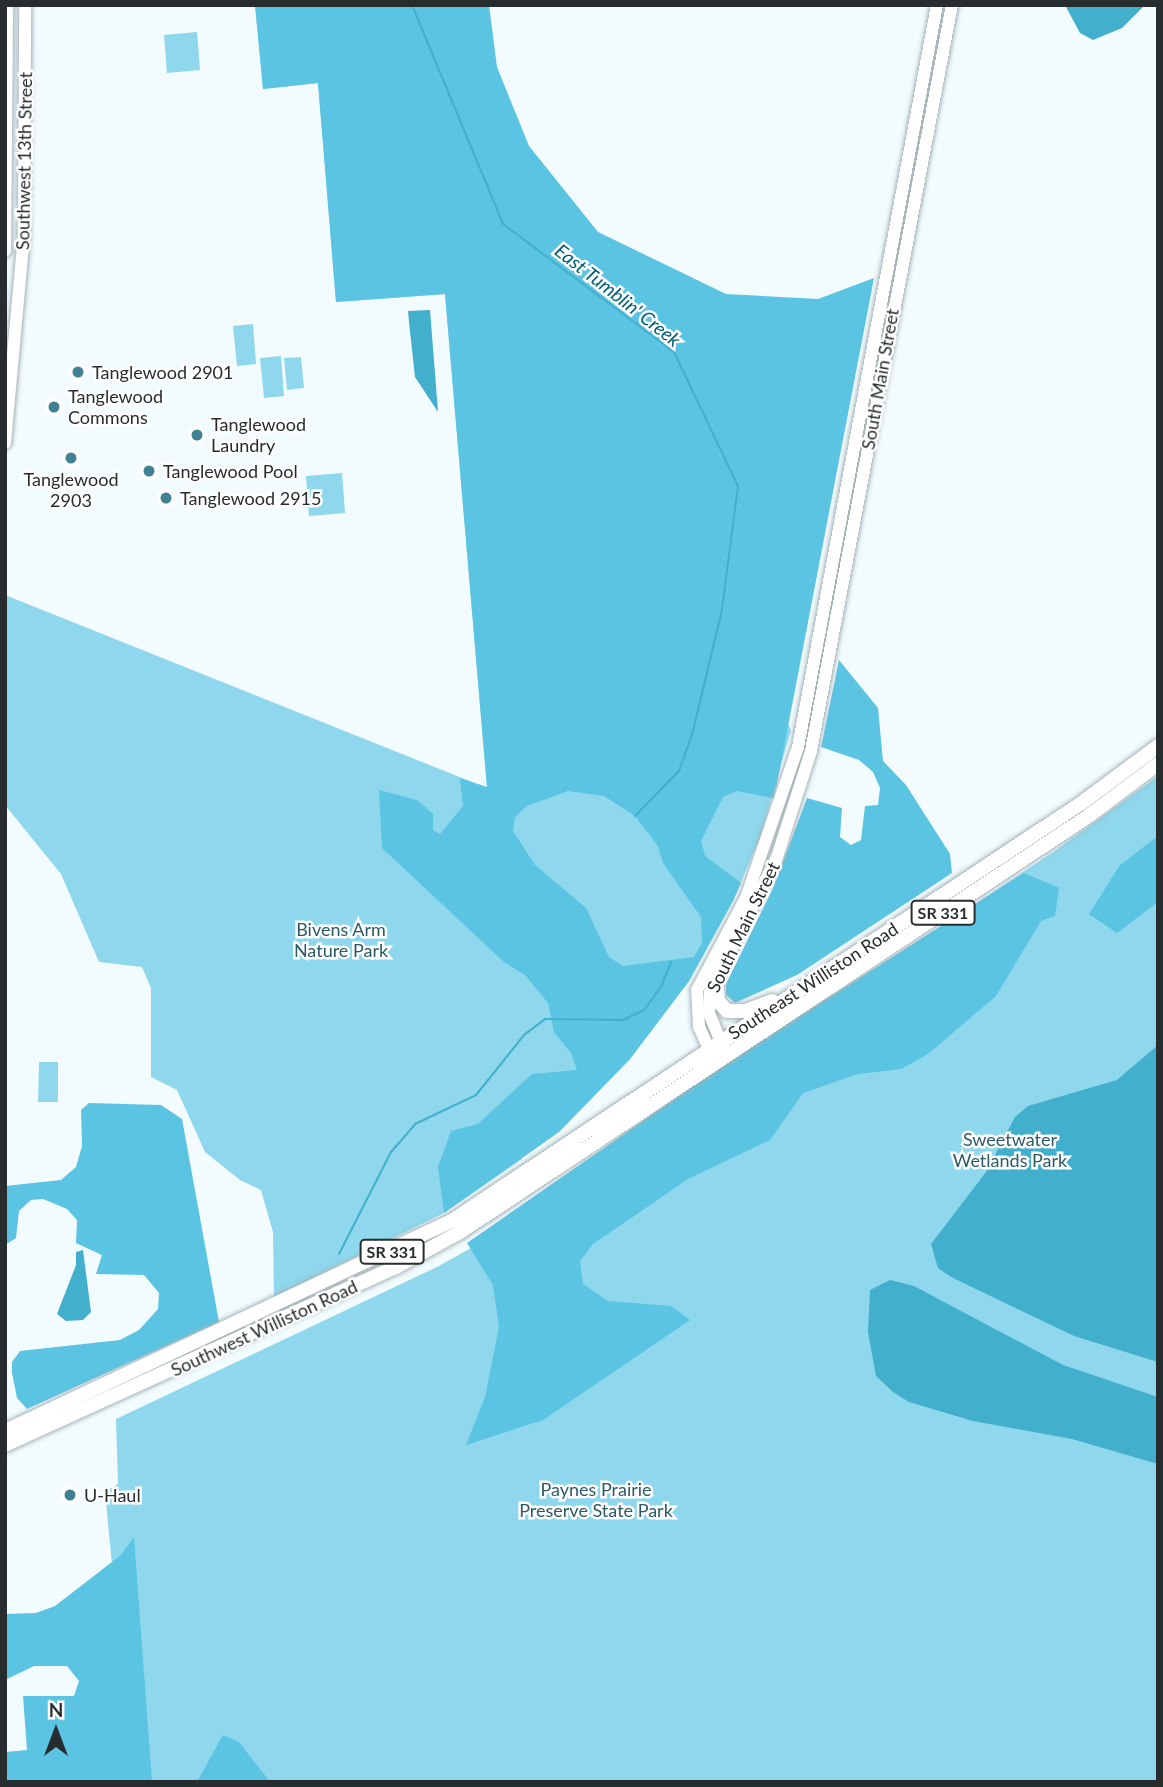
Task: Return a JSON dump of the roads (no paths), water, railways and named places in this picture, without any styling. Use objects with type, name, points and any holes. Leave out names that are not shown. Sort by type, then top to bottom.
[{"type":"highway","name":"Southeast Williston Road","points":[[715,1045],[1015,846],[1158,746]]},
{"type":"highway","name":"Southeast Williston Road","points":[[726,1057],[1025,859],[1158,764]]},
{"type":"highway","points":[[1015,846],[1025,859]]},
{"type":"highway","points":[[716,981],[721,1007],[734,1013],[796,993]]},
{"type":"highway","name":"Southwest Williston Road","points":[[5,1431],[335,1287],[453,1220],[715,1045]]},
{"type":"highway","name":"Southwest Williston Road","points":[[5,1445],[480,1220],[726,1057]]},
{"type":"main road","name":"Southwest 13th Street","points":[[5,251],[7,5]]},
{"type":"main road","name":"Southwest 13th Street","points":[[5,443],[24,234],[25,5]]},
{"type":"main road","name":"South Main Street","points":[[829,620],[937,5]]},
{"type":"main road","name":"South Main Street","points":[[715,1045],[708,1003],[716,981],[771,871],[798,771],[952,5]]},
{"type":"main road","name":"South Main Street","points":[[726,1057],[696,1016],[697,990],[755,875],[798,771]]},
{"type":"main road","points":[[755,875],[771,871]]},
{"type":"waterway","name":"East Tumblin' Creek","points":[[412,5],[503,224],[674,352],[738,486],[722,610],[692,735],[679,771],[635,816]]},
{"type":"waterway","name":"East Tumblin' Creek","points":[[339,1254],[391,1152],[415,1124],[476,1095],[524,1035],[545,1019],[623,1020],[644,1010],[661,987],[671,962]]},
{"type":"place","name":"Tanglewood 2901","points":[[78,372]]},
{"type":"place","name":"Tanglewood Commons","points":[[54,407]]},
{"type":"place","name":"Tanglewood Laundry","points":[[197,435]]},
{"type":"place","name":"Tanglewood 2903","points":[[71,458]]},
{"type":"place","name":"Tanglewood Pool","points":[[149,471]]},
{"type":"place","name":"Tanglewood 2915","points":[[166,498]]},
{"type":"place","name":"U-Haul","points":[[70,1495]]},
{"type":"park label","name":"Bivens Arm Nature Park","points":[[341,940]]},
{"type":"park label","name":"Sweetwater Wetlands Park","points":[[1010,1150]]},
{"type":"park label","name":"Paynes Prairie Preserve State Park","points":[[596,1500]]}]
